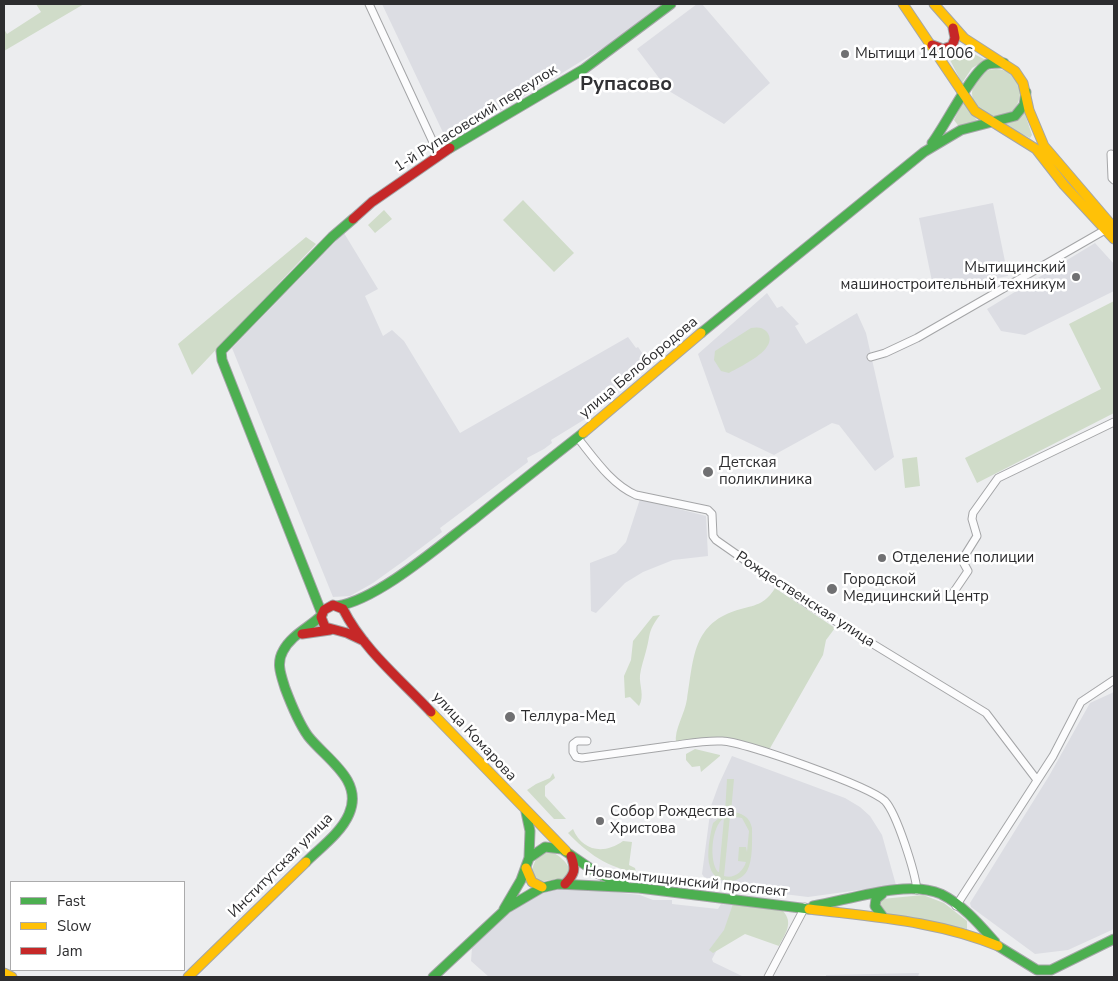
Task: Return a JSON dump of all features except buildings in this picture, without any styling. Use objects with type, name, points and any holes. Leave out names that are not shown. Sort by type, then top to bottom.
[{"type":"street","points":[[369,4],[440,155]]},
{"type":"street","name":"1-й Рупасовский переулок","points":[[315,592],[221,353],[227,344],[346,224],[372,202],[440,155],[584,69],[671,4]]},
{"type":"street","points":[[904,4],[975,112],[1036,149],[1064,185],[1110,229]]},
{"type":"street","points":[[934,4],[953,28],[976,48],[1015,71],[1026,92],[1029,110],[1044,146],[1110,229],[1114,239]]},
{"type":"street","points":[[932,44],[943,49],[952,46],[955,38],[953,28]]},
{"type":"street","points":[[924,152],[939,136],[975,74],[981,68],[995,62],[1004,63]]},
{"type":"street","points":[[924,152],[961,130],[1015,116],[1024,106],[1026,92]]},
{"type":"street","name":"улица Белобородова","points":[[347,618],[353,608],[366,597],[428,555],[577,437],[745,296],[924,152]]},
{"type":"street","points":[[1111,154],[1112,178],[1114,180]]},
{"type":"street","points":[[871,357],[885,353],[917,338],[1110,229]]},
{"type":"street","points":[[951,596],[968,571],[962,560],[978,536],[972,519],[974,512],[998,478],[1114,422]]},
{"type":"street","name":"Рождественская улица","points":[[577,437],[612,478],[627,490],[665,502],[708,510],[712,514],[713,536],[716,540],[794,595],[986,713],[1037,780]]},
{"type":"street","points":[[297,635],[333,630],[344,626],[347,618],[345,612],[335,605],[322,601],[315,592]]},
{"type":"street","points":[[315,592],[323,624],[333,630]]},
{"type":"street","name":"улица Белобородова","points":[[335,605],[350,604],[366,597]]},
{"type":"street","points":[[322,614],[326,608],[335,605]]},
{"type":"street","name":"Институтская улица","points":[[188,977],[337,832],[352,808],[354,795],[351,783],[306,733],[281,674],[280,657],[286,645],[322,614]]},
{"type":"street","name":"улица Комарова","points":[[347,618],[364,642],[568,854]]},
{"type":"street","name":"улица Комарова","points":[[333,630],[364,642]]},
{"type":"street","points":[[956,906],[1053,756],[1074,714],[1087,696],[1114,680]]},
{"type":"street","points":[[587,741],[577,741],[573,744],[572,752],[576,756],[582,758],[699,742],[730,742],[809,768],[867,790],[884,801],[893,815],[914,872],[917,890]]},
{"type":"street","points":[[526,812],[530,831],[528,862],[530,879],[542,887]]},
{"type":"street","points":[[500,914],[528,862],[545,847],[554,846],[608,879],[637,888]]},
{"type":"street","name":"Новомытищинский проспект","points":[[565,884],[574,876],[575,866],[568,854]]},
{"type":"street","name":"Новомытищинский проспект","points":[[432,977],[500,914],[528,894],[542,887],[565,884],[637,888],[918,922],[964,933],[999,946],[1037,970],[1053,974]]},
{"type":"street","name":"Новомытищинский проспект","points":[[805,907],[917,890],[936,893],[969,916],[999,946]]},
{"type":"street","points":[[882,894],[876,899],[875,906],[883,917]]},
{"type":"street","points":[[768,977],[805,907]]},
{"type":"street","points":[[964,933],[972,926],[969,916]]},
{"type":"street","points":[[1053,974],[1114,939]]},
{"type":"street","points":[[4,973],[12,977]]},
{"type":"shaded area","points":[[382,4],[664,4],[624,35],[448,143]]},
{"type":"shaded area","points":[[697,4],[702,4],[770,83],[724,124],[669,91],[637,49]]},
{"type":"shaded area","points":[[993,203],[1008,276],[934,291],[919,218]]},
{"type":"shaded area","points":[[344,233],[378,289],[365,296],[383,336],[392,330],[404,341],[460,433],[628,337],[649,363],[610,394],[606,402],[595,413],[551,440],[552,443],[544,449],[527,458],[528,462],[440,528],[442,532],[405,560],[373,583],[350,596],[333,597],[232,348]]},
{"type":"shaded area","name":"Мытищинский машиностроительный техникум","points":[[1095,243],[1114,264],[1114,291],[1025,335],[1001,331],[987,309]]},
{"type":"shaded area","points":[[767,293],[777,308],[782,306],[799,324],[795,326],[806,344],[857,313],[866,333],[894,457],[875,471],[839,425],[832,423],[774,455],[726,432],[698,354]]},
{"type":"shaded area","points":[[640,499],[706,516],[708,556],[673,560],[643,572],[625,583],[596,613],[591,611],[590,563],[616,553],[626,542]]},
{"type":"shaded area","points":[[1114,692],[1114,929],[1068,950],[1035,954],[971,907],[970,903],[1049,776],[1090,703]]},
{"type":"shaded area","points":[[732,756],[845,798],[860,807],[870,816],[882,835],[896,885],[808,897],[735,888],[704,877],[702,874],[711,806]]},
{"type":"shaded area","points":[[558,889],[585,889],[640,895],[653,900],[672,900],[672,904],[718,909],[721,904],[734,905],[728,929],[712,959],[713,962],[744,977],[489,977],[471,961],[472,948],[512,911],[535,895]]},
{"type":"shaded area","points":[[919,973],[918,977],[826,977],[826,975]]},
{"type":"green space","points":[[36,4],[84,4],[4,51],[4,29],[7,34],[41,12]]},
{"type":"green space","points":[[959,50],[966,50],[986,60],[972,68],[962,83],[950,60]]},
{"type":"green space","points":[[991,69],[1001,69],[1013,76],[1020,88],[1020,98],[1013,110],[1001,117],[991,117],[983,113],[976,106],[972,98],[972,88],[976,80],[983,73]]},
{"type":"green space","points":[[963,102],[979,123],[960,128],[954,120]]},
{"type":"green space","points":[[1024,111],[1032,135],[1030,138],[1003,125],[1015,121]]},
{"type":"green space","points":[[523,200],[574,253],[554,272],[503,220]]},
{"type":"green space","points":[[384,210],[392,219],[375,233],[368,225]]},
{"type":"green space","points":[[306,237],[316,244],[192,375],[178,344]]},
{"type":"green space","points":[[1114,301],[1114,413],[977,483],[965,458],[1101,389],[1069,324]]},
{"type":"green space","points":[[751,328],[759,328],[766,331],[769,337],[769,344],[758,356],[729,373],[721,371],[714,360],[715,351]]},
{"type":"green space","points":[[917,457],[920,486],[905,488],[902,459]]},
{"type":"green space","points":[[775,588],[835,628],[826,640],[823,655],[769,750],[726,737],[676,743],[677,732],[686,705],[694,656],[704,632],[725,615],[761,603]]},
{"type":"green space","points":[[660,615],[651,629],[641,669],[642,698],[639,706],[630,697],[625,698],[624,676],[631,660],[633,641],[653,616]]},
{"type":"green space","points":[[695,749],[720,756],[701,772],[700,766],[692,767],[686,760],[686,754]]},
{"type":"green space","points":[[553,773],[555,778],[545,786],[545,796],[566,819],[554,819],[527,790],[550,778]]},
{"type":"green space","points":[[727,779],[734,779],[731,812],[742,814],[749,821],[752,828],[752,844],[747,871],[743,876],[732,881],[721,880],[712,873],[708,857],[713,823],[725,813]],"holes":[[[730,816],[742,818],[749,831],[747,852],[746,847],[739,847],[738,861],[746,862],[745,866],[738,874],[728,877],[724,876]],[[724,818],[719,872],[718,872],[713,860],[713,844],[716,828]]]},
{"type":"green space","points":[[573,829],[582,842],[594,849],[608,848],[623,841],[632,842],[629,865],[635,868],[636,872],[616,867],[590,853],[568,833]]},
{"type":"green space","points":[[547,851],[559,856],[566,863],[571,874],[567,878],[537,882],[530,874],[536,859]]},
{"type":"green space","points":[[923,895],[944,903],[967,921],[967,929],[882,914],[879,902],[882,899]]},
{"type":"green space","points":[[733,904],[783,911],[788,924],[786,933],[779,946],[745,934],[713,953],[709,950],[724,930]]},
{"type":"traffic: fast","points":[[450,148],[584,69],[671,4]]},
{"type":"traffic: fast","points":[[932,143],[967,87],[982,68],[988,64],[1004,63]]},
{"type":"traffic: fast","points":[[701,333],[924,152],[961,130],[1015,116],[1024,105],[1026,92]]},
{"type":"traffic: fast","points":[[322,614],[222,360],[221,351],[332,237],[353,219]]},
{"type":"traffic: fast","points":[[337,606],[353,602],[370,594],[407,571],[583,433]]},
{"type":"traffic: fast","points":[[306,862],[341,828],[349,814],[352,802],[347,780],[308,736],[301,725],[287,694],[280,669],[280,660],[286,645],[322,615]]},
{"type":"traffic: fast","points":[[526,812],[530,831],[529,858]]},
{"type":"traffic: fast","points":[[504,909],[521,880],[529,858],[545,847],[562,849],[597,873],[626,886]]},
{"type":"traffic: fast","points":[[433,977],[507,908],[541,888],[558,884],[639,888],[809,909]]},
{"type":"traffic: fast","points":[[813,906],[878,892],[912,889],[927,890],[949,898],[970,915],[995,942]]},
{"type":"traffic: fast","points":[[882,894],[876,899],[875,906],[883,917]]},
{"type":"traffic: fast","points":[[998,946],[1037,970],[1051,970],[1114,939]]},
{"type":"traffic: slow","points":[[903,4],[975,111],[1036,149],[1064,185],[1114,239]]},
{"type":"traffic: slow","points":[[934,4],[964,38],[1015,71],[1023,83],[1029,110],[1044,146],[1114,228]]},
{"type":"traffic: slow","points":[[583,433],[701,333]]},
{"type":"traffic: slow","points":[[431,712],[566,851]]},
{"type":"traffic: slow","points":[[188,977],[306,862]]},
{"type":"traffic: slow","points":[[526,868],[532,882],[542,887]]},
{"type":"traffic: slow","points":[[809,909],[929,925],[998,946]]},
{"type":"traffic: slow","points":[[4,973],[12,977]]},
{"type":"traffic: jam","points":[[932,45],[943,49],[952,46],[955,38],[953,28]]},
{"type":"traffic: jam","points":[[353,219],[372,202],[450,148]]},
{"type":"traffic: jam","points":[[364,641],[347,633],[325,627],[321,617],[324,610],[333,605],[343,609],[351,624],[383,664],[431,712]]},
{"type":"traffic: jam","points":[[302,634],[330,630]]},
{"type":"traffic: jam","points":[[565,884],[574,871],[571,856]]},
{"type":"place","name":"Мытищи 141006","points":[[845,54]]},
{"type":"place","name":"Мытищинский машиностроительный техникум","points":[[1076,277]]},
{"type":"place","name":"Детская поликлиника","points":[[708,472]]},
{"type":"place","name":"Отделение полиции","points":[[882,558]]},
{"type":"place","name":"Городской Медицинский Центр","points":[[832,589]]},
{"type":"place","name":"Теллура-Мед","points":[[510,717]]},
{"type":"place","name":"Собор Рождества Христова","points":[[600,821]]},
{"type":"district","name":"Рупасово","points":[[626,85]]}]
